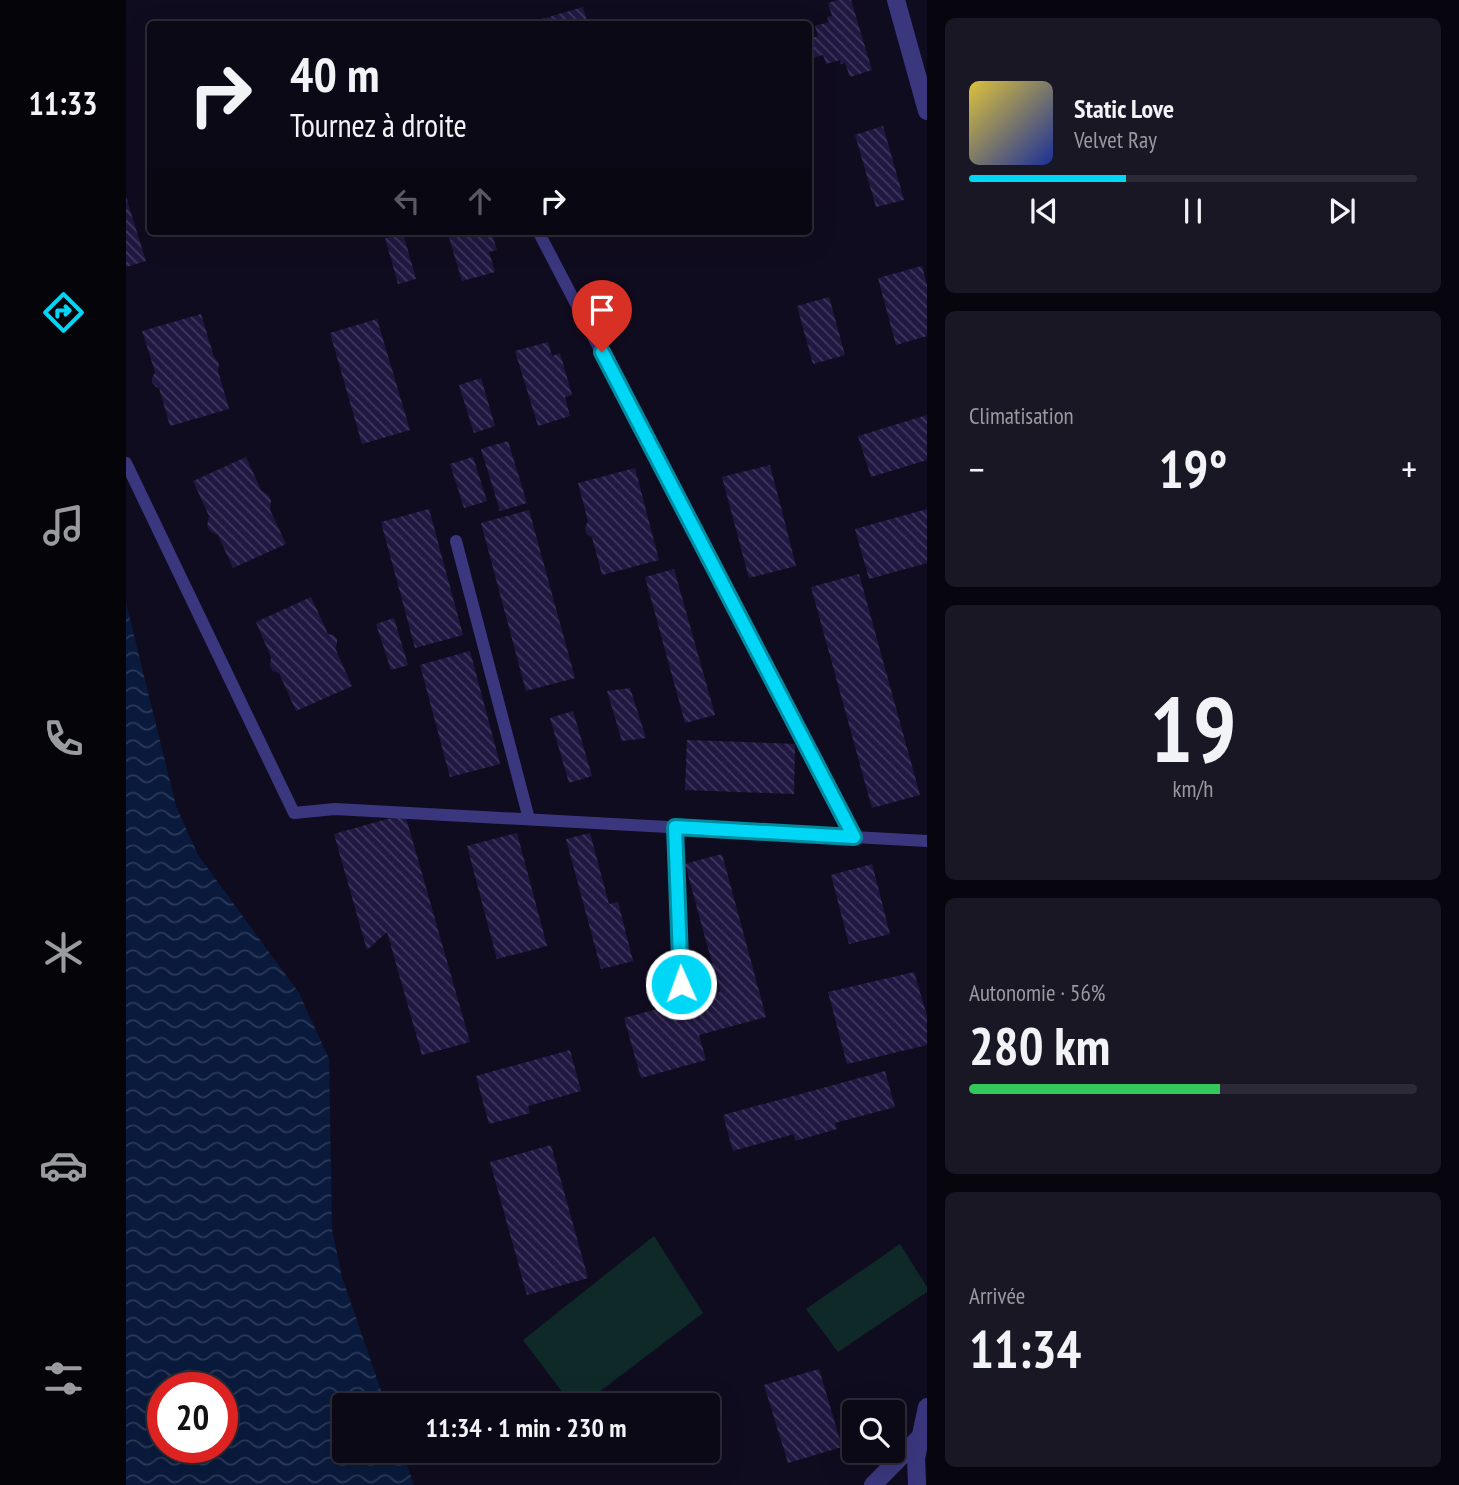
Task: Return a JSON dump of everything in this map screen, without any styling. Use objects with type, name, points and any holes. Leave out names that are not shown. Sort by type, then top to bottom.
[{"type":"street","points":[[896,0],[924,86],[927,111]]},
{"type":"street","points":[[917,1485],[916,1458],[927,1407]]},
{"type":"street","points":[[873,1485],[921,1436]]},
{"type":"lane","points":[[540,235],[854,837]]},
{"type":"lane","points":[[126,463],[294,813],[335,809],[927,841]]},
{"type":"lane","points":[[456,541],[529,819]]},
{"type":"lane","points":[[675,827],[681,984]]},
{"type":"green space","points":[[654,1236],[703,1313],[598,1393],[563,1393],[523,1340]]},
{"type":"green space","points":[[900,1244],[927,1287],[927,1292],[838,1352],[806,1309]]},
{"type":"water","points":[[126,603],[176,806],[198,855],[299,993],[329,1059],[332,1230],[342,1277],[382,1393],[332,1393],[332,1463],[406,1463],[414,1485],[126,1485]]},
{"type":"building","points":[[851,0],[872,70],[850,77],[845,63],[841,64],[840,60],[826,64],[823,55],[813,58],[812,38],[818,36],[815,26],[829,22],[827,17],[832,16],[828,3]]},
{"type":"building","points":[[583,7],[587,21],[535,21]]},
{"type":"building","points":[[883,126],[904,200],[876,207],[855,135]]},
{"type":"building","points":[[126,197],[146,261],[126,267]]},
{"type":"building","points":[[404,235],[416,279],[398,284],[385,238]]},
{"type":"building","points":[[448,235],[492,235],[497,250],[489,252],[495,272],[462,281]]},
{"type":"building","points":[[922,266],[927,285],[927,336],[896,345],[878,278]]},
{"type":"building","points":[[829,297],[845,355],[813,364],[797,306]]},
{"type":"building","points":[[201,314],[214,357],[219,363],[218,371],[229,409],[170,426],[159,388],[152,382],[155,372],[142,331]]},
{"type":"building","points":[[377,319],[410,430],[362,444],[330,333]]},
{"type":"building","points":[[548,342],[552,356],[560,353],[572,395],[565,397],[570,416],[538,426],[515,351]]},
{"type":"building","points":[[481,378],[495,426],[474,433],[459,385]]},
{"type":"building","points":[[927,415],[927,460],[871,477],[858,436]]},
{"type":"building","points":[[508,441],[527,503],[500,511],[481,449]]},
{"type":"building","points":[[246,457],[261,490],[271,500],[270,510],[286,544],[233,568],[218,535],[211,532],[207,526],[209,516],[193,481]]},
{"type":"building","points":[[473,457],[487,501],[464,508],[450,464]]},
{"type":"building","points":[[770,465],[796,566],[749,578],[722,477]]},
{"type":"building","points":[[635,468],[659,560],[602,575],[592,537],[585,529],[588,521],[578,483]]},
{"type":"building","points":[[429,509],[463,635],[415,648],[381,522]]},
{"type":"building","points":[[927,509],[927,563],[869,579],[855,529]]},
{"type":"building","points":[[529,510],[575,678],[526,691],[481,523]]},
{"type":"building","points":[[674,569],[715,715],[685,723],[645,577]]},
{"type":"building","points":[[859,574],[920,795],[872,808],[811,587]]},
{"type":"building","points":[[311,597],[328,634],[337,639],[335,648],[352,686],[296,711],[279,673],[273,671],[270,666],[271,657],[256,622]]},
{"type":"building","points":[[394,618],[408,665],[391,670],[376,624]]},
{"type":"building","points":[[470,651],[500,764],[450,777],[420,665]]},
{"type":"building","points":[[630,688],[646,738],[622,741],[607,691]]},
{"type":"building","points":[[573,711],[592,776],[569,783],[550,718]]},
{"type":"building","points":[[687,740],[795,744],[794,794],[685,790]]},
{"type":"building","points":[[405,814],[470,1042],[422,1055],[387,932],[367,950],[334,834]]},
{"type":"building","points":[[517,833],[547,946],[497,959],[467,846]]},
{"type":"building","points":[[590,833],[609,904],[618,902],[633,961],[601,969],[566,839]]},
{"type":"building","points":[[722,854],[766,1017],[699,1035],[706,1060],[641,1078],[624,1018],[720,992],[685,864]]},
{"type":"building","points":[[872,864],[890,934],[849,944],[831,875]]},
{"type":"building","points":[[914,972],[927,1016],[927,1045],[847,1064],[828,992]]},
{"type":"building","points":[[570,1050],[581,1091],[528,1106],[530,1113],[489,1124],[476,1076]]},
{"type":"building","points":[[885,1071],[895,1107],[835,1123],[837,1129],[795,1141],[794,1134],[733,1151],[723,1115]]},
{"type":"building","points":[[551,1145],[588,1278],[527,1295],[490,1162]]},
{"type":"building","points":[[819,1369],[842,1447],[788,1463],[764,1385]]},
{"type":"route","points":[[602,352],[854,837],[675,827],[681,984]]}]
